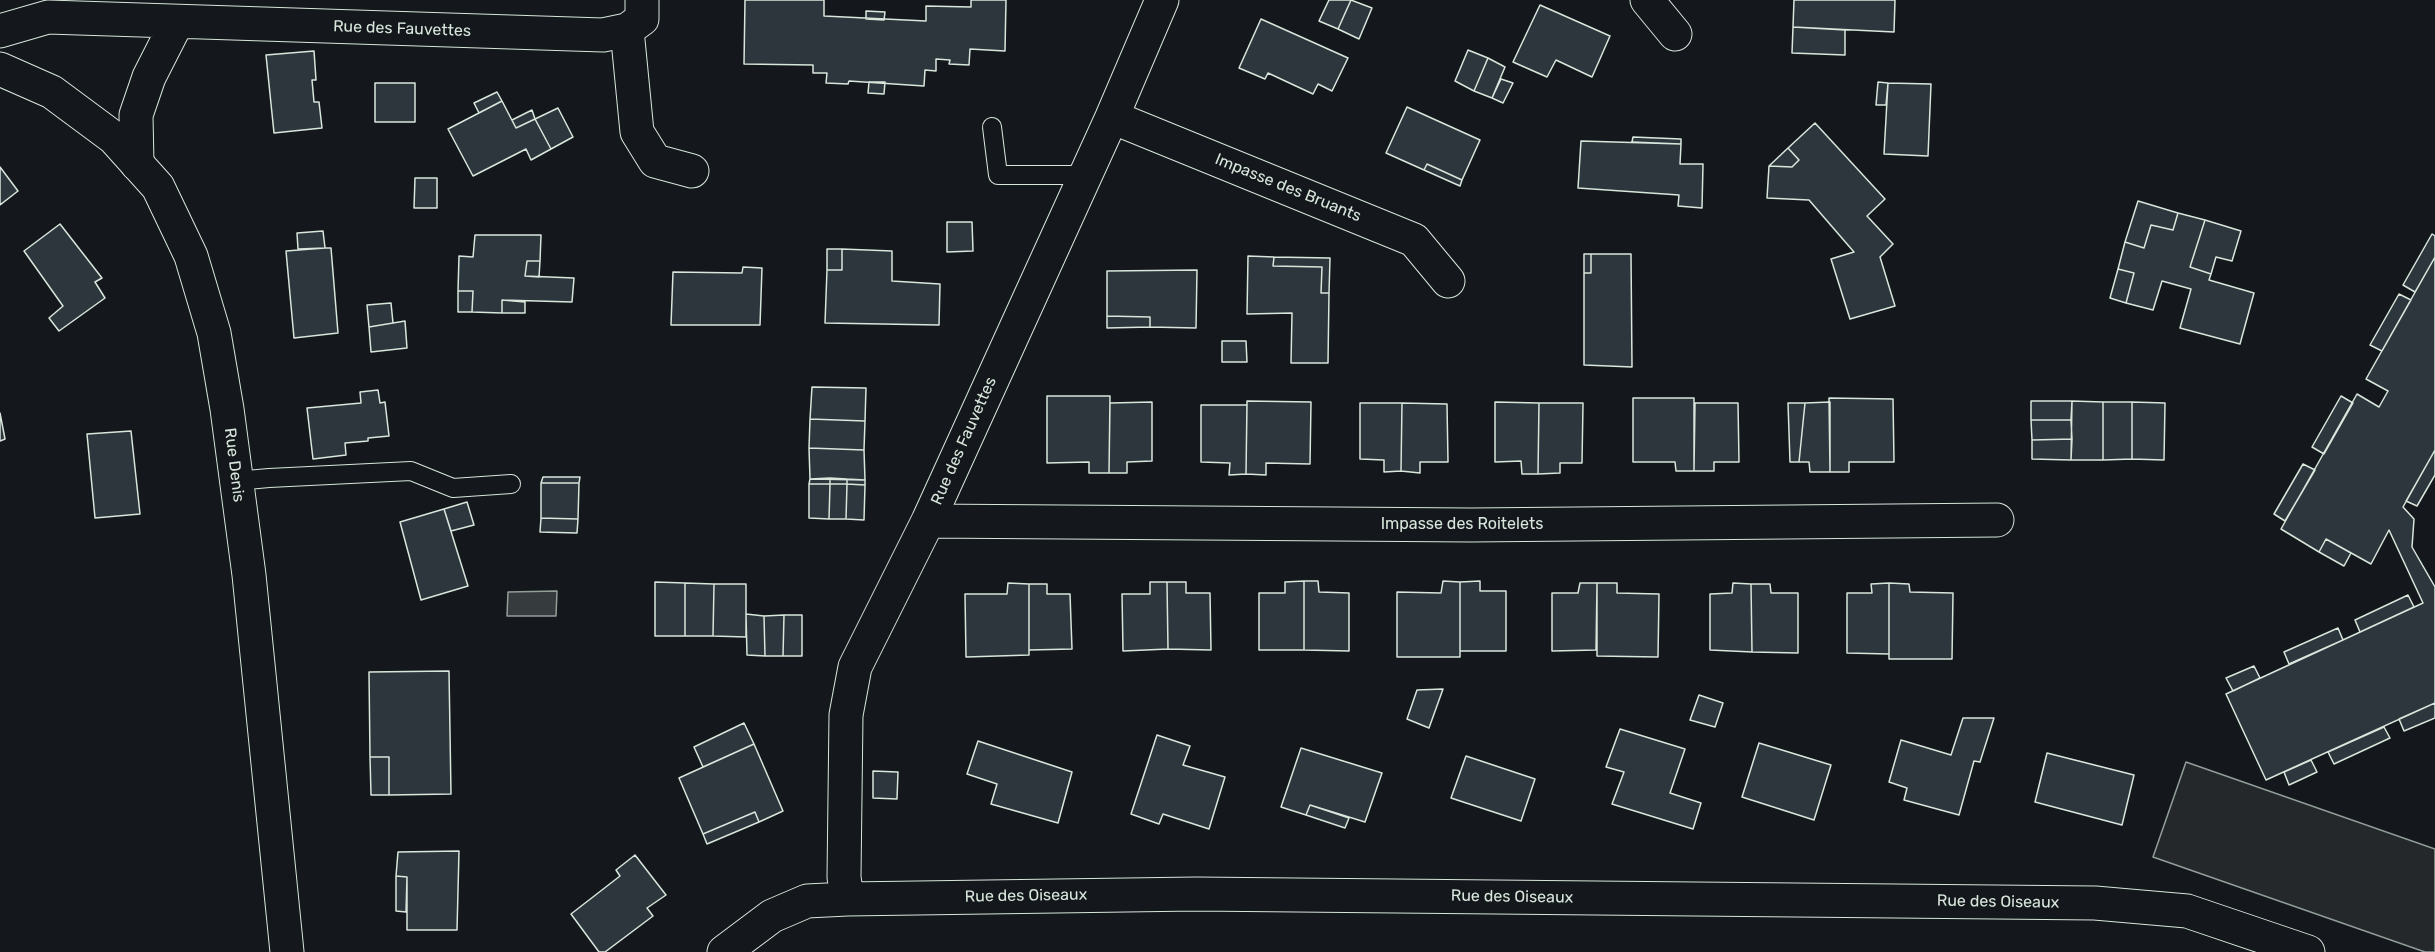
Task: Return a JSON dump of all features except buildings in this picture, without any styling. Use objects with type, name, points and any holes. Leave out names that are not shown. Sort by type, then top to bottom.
[{"type":"street","points":[[642,0],[642,19],[627,30],[636,132],[655,161],[692,171]]},
{"type":"street","name":"Rue des Fauvettes","points":[[847,898],[844,877],[846,715],[855,667],[927,521],[1112,117],[1162,0]]},
{"type":"street","points":[[1647,0],[1675,34]]},
{"type":"street","name":"Rue des Fauvettes","points":[[0,31],[48,17],[603,34],[627,30]]},
{"type":"street","points":[[137,164],[136,116],[149,77],[177,22]]},
{"type":"street","name":"Rue Denis","points":[[0,69],[52,92],[114,138],[158,187],[191,256],[214,333],[227,409],[249,575],[287,952]]},
{"type":"street","name":"Impasse des Bruants","points":[[1112,117],[1414,240],[1448,281]]},
{"type":"street","name":"Impasse des Roitelets","points":[[927,521],[1471,525],[1997,520]]},
{"type":"street","name":"Rue des Oiseaux","points":[[724,952],[772,916],[807,901],[847,898],[1208,894],[2095,903],[2187,911],[2308,952]]},
{"type":"lane","points":[[992,127],[998,175],[1084,175]]},
{"type":"lane","points":[[236,481],[411,471],[453,488],[511,484]]},
{"type":"shaded area","points":[[557,591],[556,616],[507,616],[508,592]]},
{"type":"shaded area","points":[[2186,762],[2435,849],[2435,952],[2425,952],[2153,857]]}]
